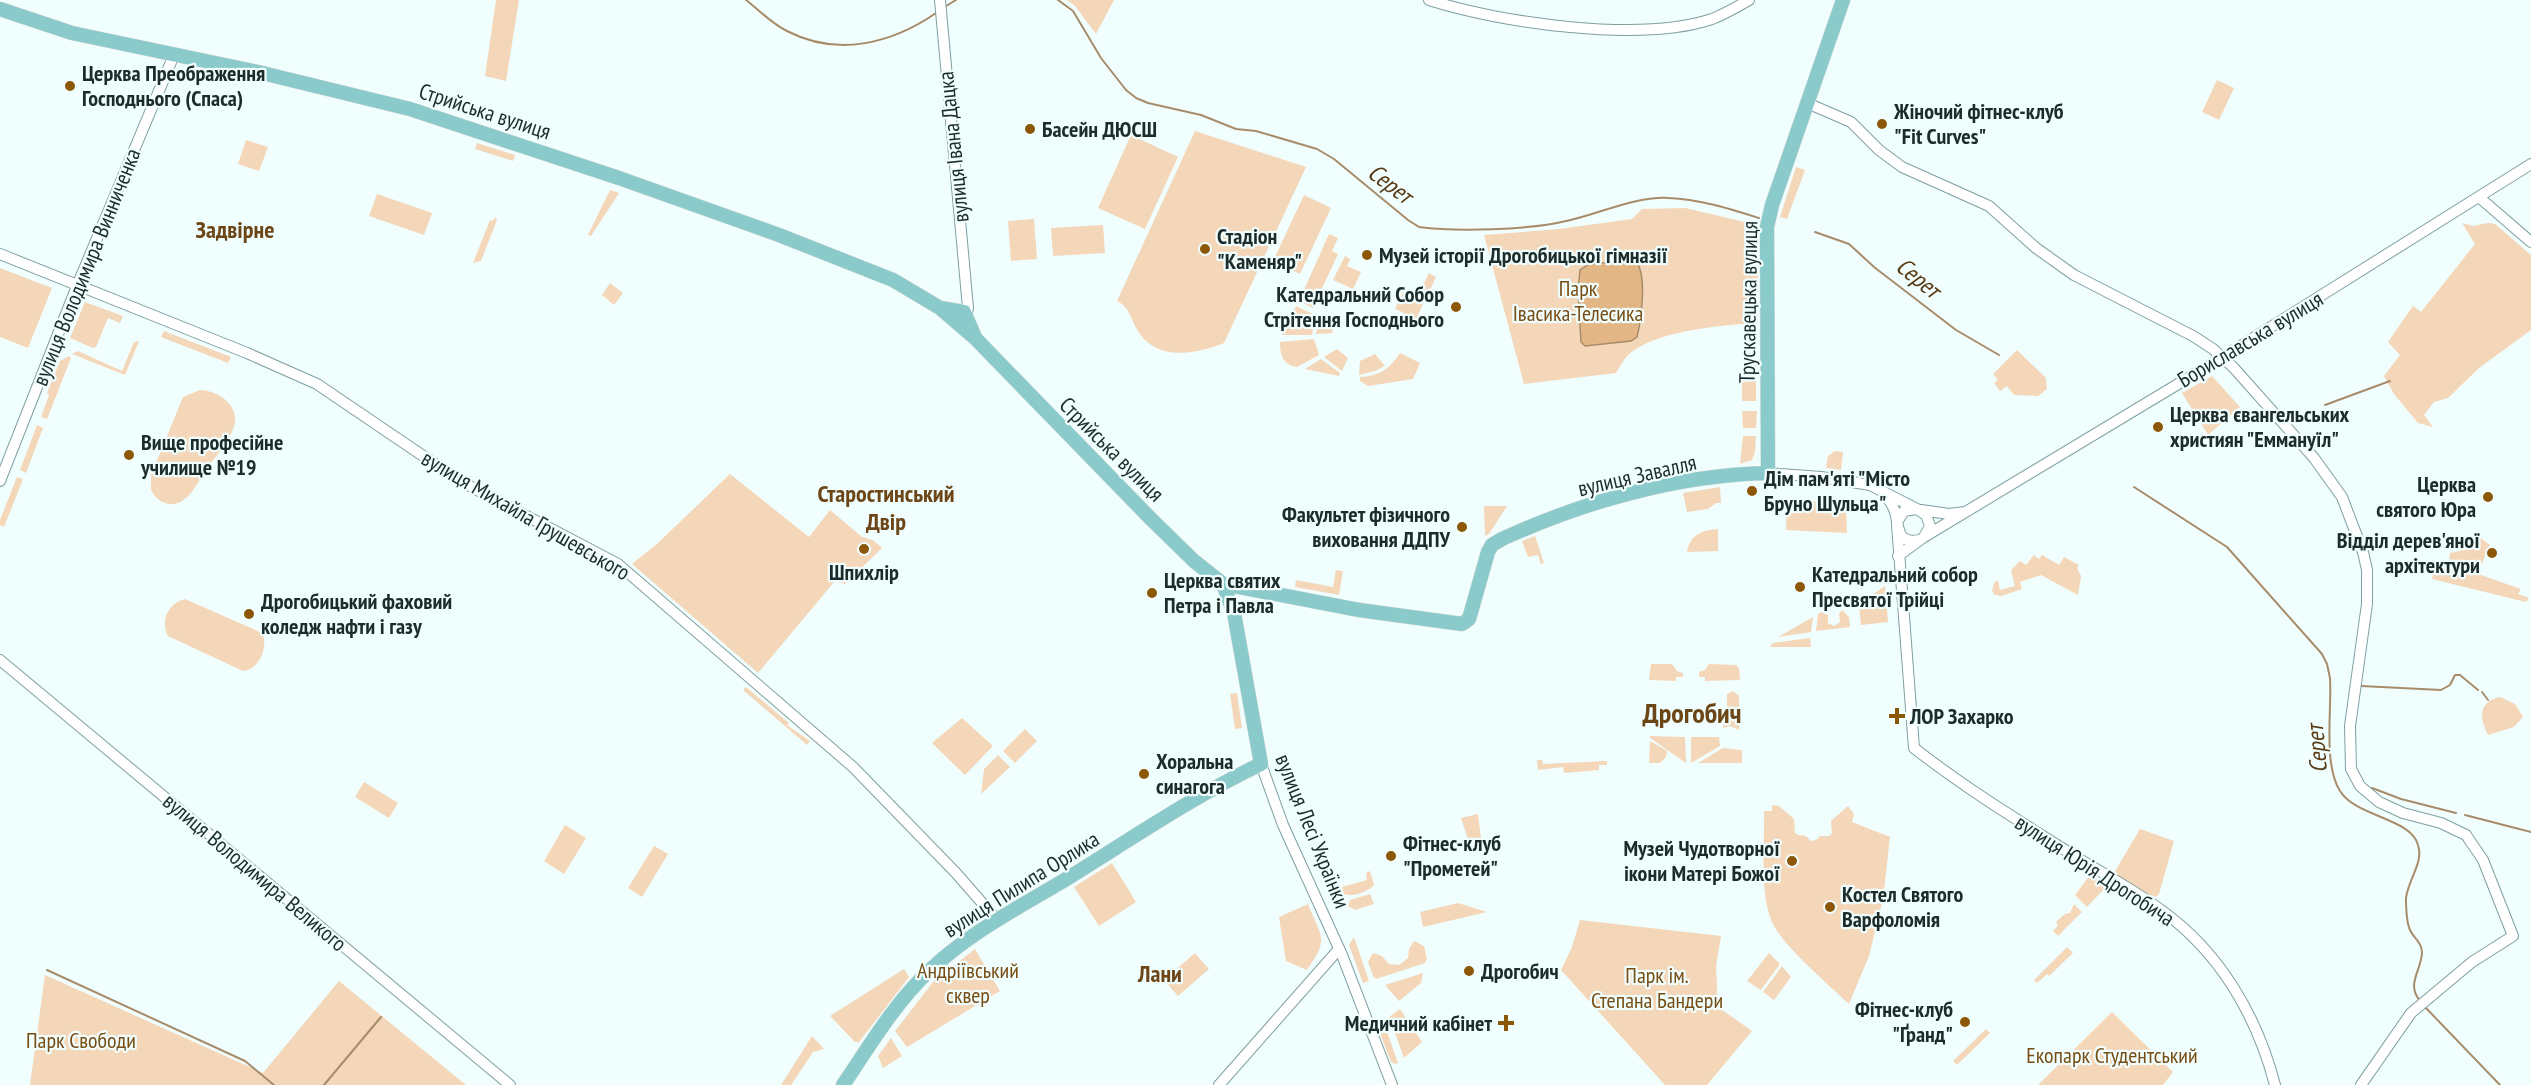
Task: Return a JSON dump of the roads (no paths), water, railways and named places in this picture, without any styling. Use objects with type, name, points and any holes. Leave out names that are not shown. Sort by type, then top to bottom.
[{"type":"main road","name":"Трускавецька вулиця","points":[[1768,473],[1768,222],[1843,0]]},
{"type":"main road","name":"Стрийська вулиця","points":[[0,9],[66,32],[354,94],[410,109],[526,146],[779,235],[894,280],[940,308],[960,316],[976,339],[1151,519],[1194,561],[1223,584]]},
{"type":"main road","name":"вулиця Завалля","points":[[1223,584],[1359,610],[1462,624],[1469,619],[1490,548],[1518,532],[1607,500],[1648,489],[1721,477],[1768,473]]},
{"type":"main road","name":"вулиця Лесі Українки","points":[[1223,584],[1234,613],[1262,764]]},
{"type":"main road","name":"вулиця Пилипа Орлика","points":[[843,1085],[919,980],[954,950],[997,920],[1193,801],[1262,764]]},
{"type":"street","points":[[1429,0],[1500,18],[1607,28],[1666,27],[1701,22],[1723,15],[1749,0]]},
{"type":"street","name":"вулиця Івана Дацка","points":[[940,1],[968,308],[960,316]]},
{"type":"street","name":"вулиця Володимира Винниченка","points":[[0,481],[77,286],[174,55]]},
{"type":"street","points":[[1808,103],[1851,122],[1879,150],[1902,167],[1989,206],[2036,248],[2074,275],[2193,336],[2223,357],[2310,453],[2337,487],[2363,552],[2368,586],[2349,745],[2351,769],[2360,786],[2369,795],[2388,807],[2455,828],[2473,843],[2483,860],[2513,936],[2472,962],[2416,1008],[2400,1027],[2361,1085]]},
{"type":"street","name":"Бориславська вулиця","points":[[1898,556],[1923,538],[2223,357],[2531,164]]},
{"type":"street","points":[[2480,198],[2531,242]]},
{"type":"street","name":"вулиця Михайла Грушевського","points":[[0,254],[247,353],[317,384],[460,481],[618,564],[848,762],[956,873],[997,920]]},
{"type":"street","points":[[1768,473],[1870,485],[1926,515],[1929,530],[1923,538],[1907,540],[1899,532],[1892,504],[1883,492]]},
{"type":"street","points":[[1898,556],[1897,524],[1904,511],[1918,509],[1949,514],[1969,512]]},
{"type":"street","name":"вулиця Юрія Дрогобича","points":[[1898,556],[1914,748],[1948,775],[2162,910],[2195,939],[2223,972],[2246,1007],[2263,1045],[2275,1085]]},
{"type":"street","name":"вулиця Володимира Великого","points":[[0,660],[510,1085]]},
{"type":"street","name":"вулиця Лесі Українки","points":[[1262,764],[1283,825],[1339,949],[1392,1085]]},
{"type":"street","points":[[1219,1085],[1339,949]]},
{"type":"waterway","name":"Серет","points":[[746,0],[781,28],[825,44],[844,45],[882,39],[901,33],[936,13]]},
{"type":"waterway","name":"Серет","points":[[943,8],[956,0]]},
{"type":"waterway","name":"Серет","points":[[1058,0],[1073,11],[1101,58],[1126,90],[1136,98],[1148,103],[1201,115],[1236,129],[1256,131],[1317,149],[1334,159],[1419,227],[1472,230],[1551,224],[1656,198],[1703,202],[1759,218]]},
{"type":"waterway","name":"Серет","points":[[1815,232],[1849,244],[1874,267],[1956,330],[1999,355]]},
{"type":"waterway","points":[[2325,405],[2390,381]]},
{"type":"waterway","name":"Серет","points":[[2134,487],[2227,547],[2322,654],[2330,678],[2330,752],[2335,780],[2340,791],[2358,807],[2405,829],[2418,845],[2419,858],[2407,891],[2406,914],[2412,933],[2422,949],[2414,983],[2414,989],[2420,1001]]},
{"type":"waterway","points":[[2361,686],[2441,690],[2450,685],[2455,675],[2460,675],[2478,690]]},
{"type":"waterway","points":[[2482,692],[2488,700]]},
{"type":"waterway","points":[[2372,788],[2401,799],[2456,813]]},
{"type":"waterway","points":[[2465,815],[2531,832]]},
{"type":"waterway","points":[[47,970],[245,1061],[274,1085]]},
{"type":"waterway","name":"Серет","points":[[2425,1007],[2500,1085]]},
{"type":"waterway","points":[[324,1085],[381,1017]]},
{"type":"place","name":"Церква Преображення Господнього (Спаса)","points":[[70,86]]},
{"type":"place","name":"Жіночий фітнес-клуб \"Fit Curves\"","points":[[1882,124]]},
{"type":"place","name":"Басейн ДЮСШ","points":[[1030,129]]},
{"type":"place","name":"Стадіон \"Каменяр\"","points":[[1205,249]]},
{"type":"place","name":"Музей історії Дрогобицької гімназії","points":[[1367,255]]},
{"type":"place","name":"Катедральний Собор Стрітення Господнього","points":[[1456,307]]},
{"type":"place","name":"Церква євангельських християн \"Еммануїл\"","points":[[2158,427]]},
{"type":"place","name":"Вище професійне училище №19","points":[[129,455]]},
{"type":"place","name":"Дім пам'яті \"Місто Бруно Шульца\"","points":[[1752,491]]},
{"type":"place","name":"Церква святого Юра","points":[[2488,497]]},
{"type":"place","name":"Факультет фізичного виховання ДДПУ","points":[[1462,527]]},
{"type":"place","name":"Шпихлір","points":[[864,549]]},
{"type":"place","name":"Відділ дерев'яної архітектури","points":[[2492,553]]},
{"type":"place","name":"Катедральний собор Пресвятої Трійці","points":[[1800,587]]},
{"type":"place","name":"Церква святих Петра і Павла","points":[[1152,593]]},
{"type":"place","name":"Дрогобицький фаховий коледж нафти і газу","points":[[249,614]]},
{"type":"place","name":"ЛОР Захарко","points":[[1897,716]]},
{"type":"place","name":"Хоральна синагога","points":[[1144,774]]},
{"type":"place","name":"Фітнес-клуб \"Прометей\"","points":[[1391,856]]},
{"type":"place","name":"Музей Чудотворної ікони Матері Божої","points":[[1792,861]]},
{"type":"place","name":"Костел Святого Варфоломія","points":[[1830,907]]},
{"type":"place","name":"Дрогобич","points":[[1469,971]]},
{"type":"place","name":"Фітнес-клуб \"Ґранд\"","points":[[1965,1022]]},
{"type":"place","name":"Медичний кабінет","points":[[1506,1023]]},
{"type":"district","name":"Задвірне","points":[[235,230]]},
{"type":"district","name":"Старостинський Двір","points":[[886,508]]},
{"type":"district","name":"Дрогобич","points":[[1692,713]]},
{"type":"district","name":"Лани","points":[[1160,974]]},
{"type":"park label","name":"Парк Івасика-Телесика","points":[[1578,300]]},
{"type":"park label","name":"Андріївський сквер","points":[[968,982]]},
{"type":"park label","name":"Парк ім. Степана Бандери","points":[[1657,988]]},
{"type":"park label","name":"Парк Свободи","points":[[81,1040]]},
{"type":"park label","name":"Екопарк Студентський","points":[[2112,1055]]}]
